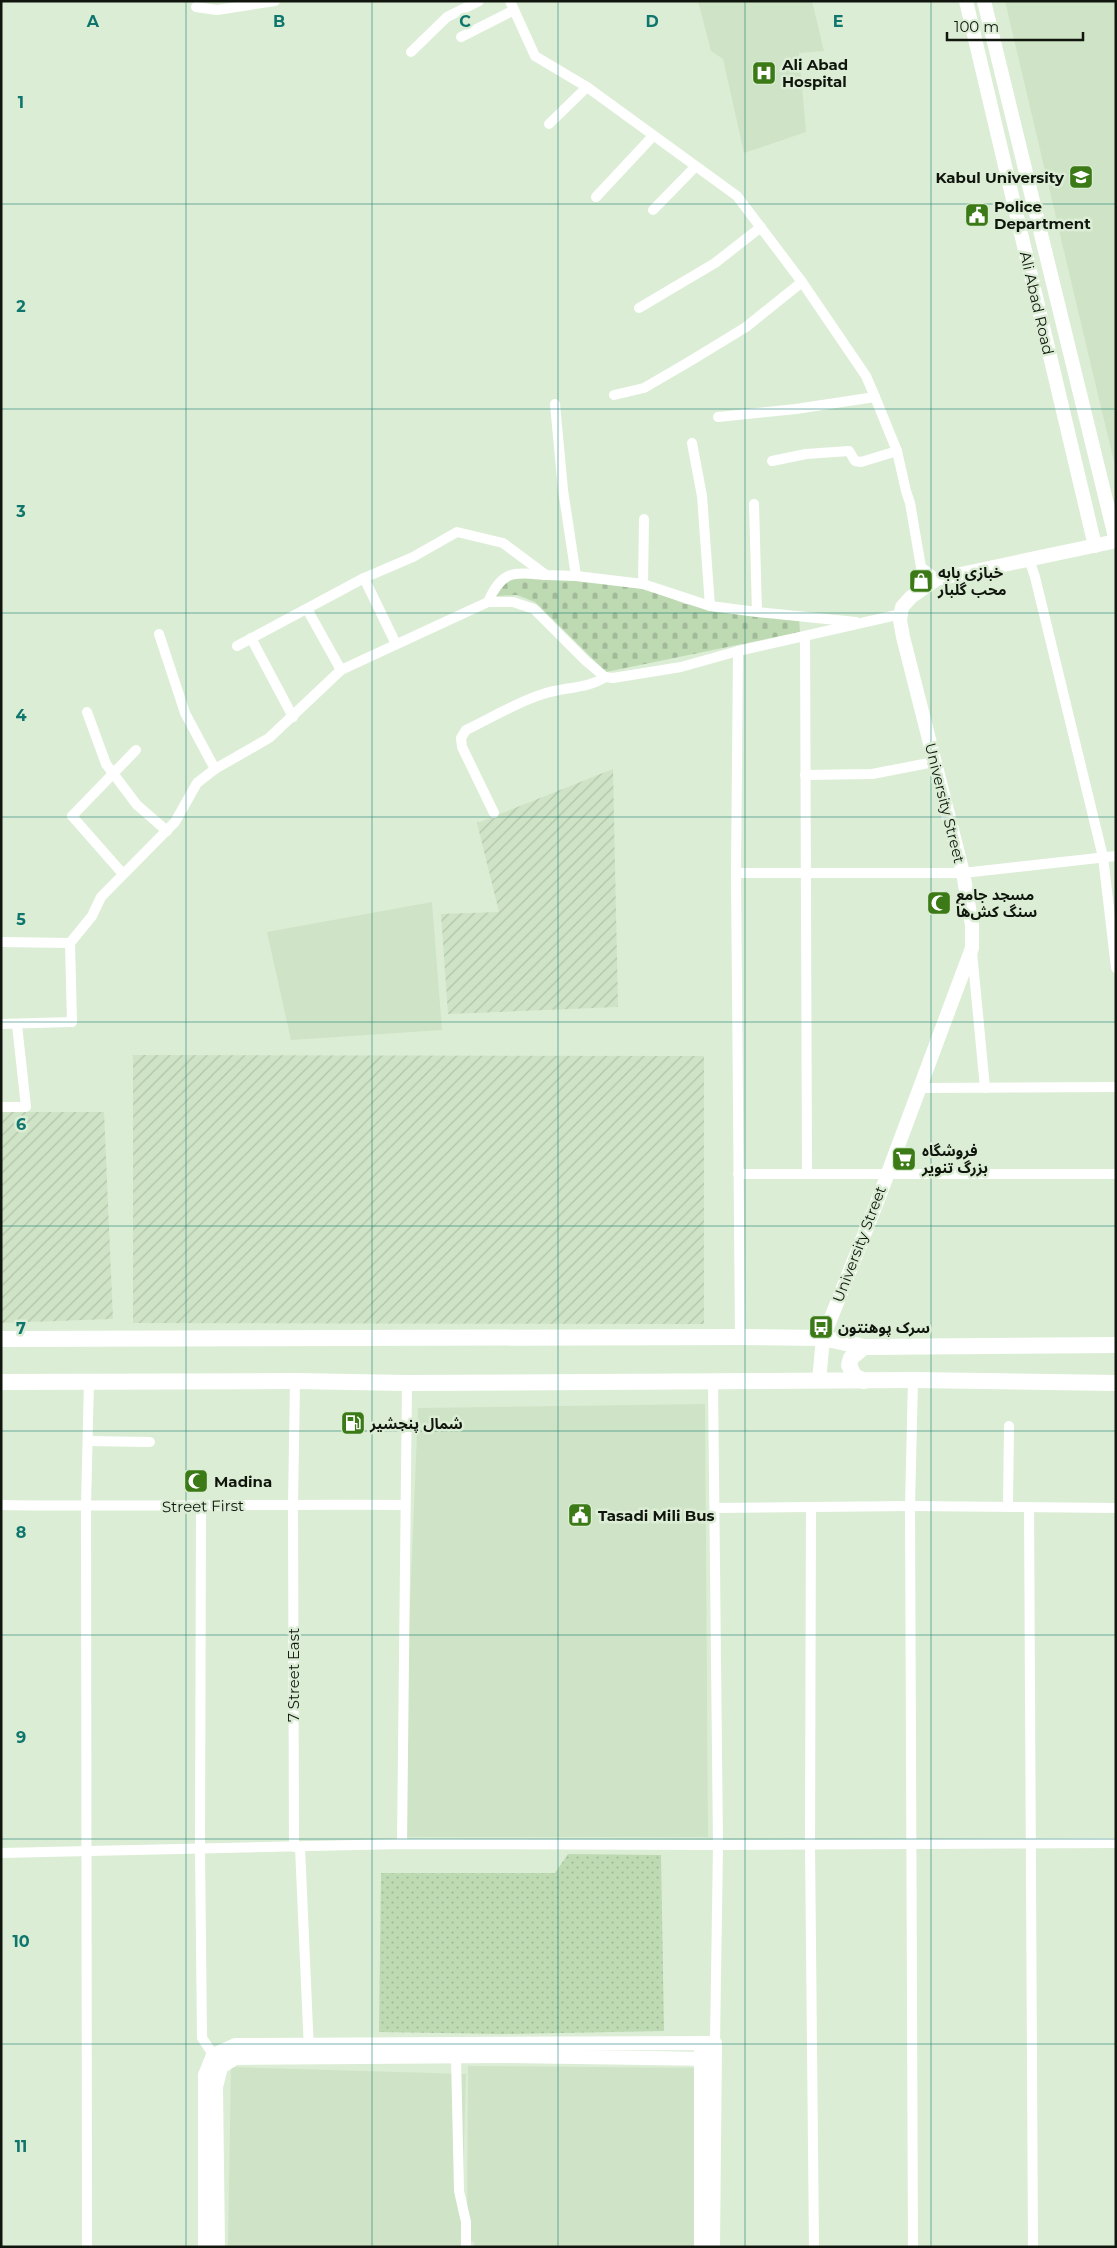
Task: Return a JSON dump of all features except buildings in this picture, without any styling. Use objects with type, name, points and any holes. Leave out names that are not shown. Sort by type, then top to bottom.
[{"type":"main road","points":[[1,1339],[740,1337],[823,1338],[864,1347],[1116,1345]]},
{"type":"main road","points":[[864,1347],[851,1358],[849,1365],[854,1376],[864,1381]]},
{"type":"main road","points":[[1,1382],[295,1381],[407,1383],[913,1380],[1116,1383]]},
{"type":"street","points":[[196,7],[217,10],[275,1]]},
{"type":"street","points":[[411,52],[447,17],[479,1]]},
{"type":"street","name":"Ali Abad Road","points":[[966,1],[1095,546]]},
{"type":"street","name":"Ali Abad Road","points":[[984,1],[1116,541]]},
{"type":"street","points":[[462,37],[512,6],[535,56],[587,87],[737,196],[802,282],[866,376],[898,451],[922,567],[937,580]]},
{"type":"street","points":[[549,124],[587,87]]},
{"type":"street","points":[[596,197],[654,136]]},
{"type":"street","points":[[652,210],[695,167]]},
{"type":"street","points":[[1015,209],[1033,205]]},
{"type":"street","points":[[639,308],[715,263],[761,227]]},
{"type":"street","points":[[614,395],[644,388],[692,360],[746,327],[802,282]]},
{"type":"street","points":[[718,417],[796,409],[876,397]]},
{"type":"street","points":[[555,404],[563,490],[576,576]]},
{"type":"street","points":[[692,443],[702,496],[710,606]]},
{"type":"street","points":[[772,461],[806,454],[849,451],[855,461],[861,462],[898,451]]},
{"type":"street","points":[[754,504],[757,612]]},
{"type":"street","points":[[643,584],[644,519]]},
{"type":"street","points":[[237,646],[364,578],[413,557],[457,532],[503,543],[546,575]]},
{"type":"street","points":[[1,1024],[72,1022],[70,943],[92,916],[101,897],[175,822],[197,783],[215,769],[269,738],[340,670],[488,602],[513,602],[534,609],[586,661],[605,677],[613,678],[681,667],[738,651],[901,614],[902,607],[911,597],[937,580],[1116,541]]},
{"type":"street","points":[[1029,559],[1103,857],[1116,968]]},
{"type":"street","points":[[488,602],[495,586],[504,576],[518,573],[576,576],[643,584],[710,606],[865,623]]},
{"type":"street","points":[[364,578],[396,644]]},
{"type":"street","points":[[307,609],[340,670]]},
{"type":"street","name":"University Street","points":[[819,1381],[823,1338],[972,948],[972,925],[963,873],[903,637],[901,614]]},
{"type":"street","points":[[160,634],[185,713],[215,769]]},
{"type":"street","points":[[805,637],[807,1173]]},
{"type":"street","points":[[251,638],[293,717]]},
{"type":"street","points":[[738,651],[736,873],[740,1337]]},
{"type":"street","points":[[494,813],[462,748],[461,738],[466,730],[541,694],[567,687],[596,683],[605,677]]},
{"type":"street","points":[[87,712],[106,764],[138,805],[166,831]]},
{"type":"street","points":[[123,874],[72,816],[114,775],[136,750]]},
{"type":"street","points":[[805,775],[872,774],[934,762]]},
{"type":"street","points":[[736,873],[963,873],[1116,856]]},
{"type":"street","points":[[1,942],[70,943]]},
{"type":"street","points":[[972,948],[985,1088]]},
{"type":"street","points":[[1,1107],[26,1107],[17,1025]]},
{"type":"street","points":[[920,1088],[1116,1087]]},
{"type":"street","points":[[738,1174],[1116,1174]]},
{"type":"street","points":[[913,1380],[910,1506],[913,2247]]},
{"type":"street","points":[[87,2247],[85,1852],[86,1506],[89,1381]]},
{"type":"street","name":"7 Street East","points":[[295,1381],[293,1504],[297,1847],[309,2052]]},
{"type":"street","points":[[701,2247],[707,2208],[708,2044],[718,1845],[713,1382]]},
{"type":"street","points":[[402,1844],[407,1383]]},
{"type":"street","points":[[1008,1507],[1009,1426]]},
{"type":"street","points":[[88,1441],[150,1442]]},
{"type":"street","name":"Street First","points":[[1,1505],[201,1507],[293,1504],[405,1505]]},
{"type":"street","points":[[715,1508],[910,1506],[1116,1508]]},
{"type":"street","points":[[201,1507],[200,1850],[202,2038],[222,2067]]},
{"type":"street","points":[[811,1507],[810,1844],[814,2247]]},
{"type":"street","points":[[1029,1507],[1033,2247]]},
{"type":"street","points":[[1,1853],[402,1844],[1116,1843]]},
{"type":"street","points":[[218,2247],[216,2087],[222,2067],[235,2058],[309,2052],[708,2044]]},
{"type":"street","points":[[205,2247],[205,2074],[213,2055],[235,2045],[309,2052],[708,2059]]},
{"type":"street","points":[[456,2056],[459,2191],[466,2222],[466,2247]]},
{"type":"street","points":[[707,2208],[713,2247]]},
{"type":"shaded area","name":"Ali Abad Hospital","points":[[698,1],[812,1],[824,51],[799,53],[806,132],[744,153],[723,59],[711,51]]},
{"type":"shaded area","name":"Kabul University","points":[[1005,1],[1116,1],[1116,470],[1088,353]]},
{"type":"shaded area","points":[[613,769],[618,1007],[448,1014],[441,914],[499,912],[477,823]]},
{"type":"shaded area","points":[[432,902],[442,1030],[291,1040],[267,932]]},
{"type":"shaded area","points":[[133,1055],[704,1056],[704,1324],[133,1323]]},
{"type":"shaded area","points":[[1,1112],[104,1112],[113,1319],[1,1323]]},
{"type":"shaded area","points":[[705,1404],[708,1837],[406,1837],[408,1653],[418,1408]]},
{"type":"shaded area","points":[[468,2066],[707,2068],[705,2247],[475,2247],[474,2242],[467,2240]]},
{"type":"shaded area","points":[[231,2067],[466,2074],[461,2247],[228,2247]]},
{"type":"green space","points":[[510,577],[636,584],[685,604],[770,612],[799,618],[800,632],[606,672],[535,602],[517,595],[495,596]]},
{"type":"green space","points":[[568,1854],[661,1855],[664,2031],[503,2034],[379,2032],[381,1873],[555,1873]]},
{"type":"place","name":"Ali Abad Hospital","points":[[764,73]]},
{"type":"place","name":"Kabul University","points":[[1081,177]]},
{"type":"place","name":"Police Department","points":[[977,215]]},
{"type":"place","name":"خبازی بابه محب گلبار","points":[[921,581]]},
{"type":"place","name":"مسجد جامع سنگ کش‌ها","points":[[939,903]]},
{"type":"place","name":"فروشگاه بزرگ تنویر","points":[[904,1159]]},
{"type":"place","name":"سرک پوهنتون","points":[[821,1327]]},
{"type":"place","name":"شمال پنجشیر","points":[[353,1423]]},
{"type":"place","name":"Madina","points":[[196,1481]]},
{"type":"place","name":"Tasadi Mili Bus","points":[[580,1515]]}]
